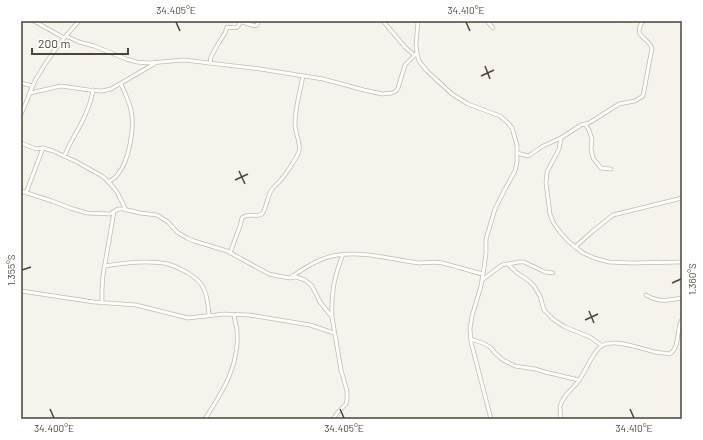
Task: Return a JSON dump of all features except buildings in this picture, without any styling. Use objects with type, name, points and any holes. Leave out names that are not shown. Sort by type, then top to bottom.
[{"type":"street","points":[[34,21],[65,37],[137,62],[156,63],[184,60],[260,69],[324,79],[382,94],[388,94],[396,91],[405,65],[415,54],[418,21]]},
{"type":"street","points":[[21,114],[37,79],[65,37],[79,21]]},
{"type":"street","points":[[210,63],[227,27],[236,28],[240,22],[255,26],[259,21]]},
{"type":"street","points":[[383,21],[405,47],[415,54],[426,70],[452,94],[468,104],[500,116],[508,123],[512,128],[517,145],[516,171],[495,209],[486,239],[486,253],[482,280],[470,329],[478,371],[491,419]]},
{"type":"street","points":[[487,21],[493,28]]},
{"type":"street","points":[[517,153],[528,156],[581,125],[589,123],[619,104],[635,101],[643,96],[652,49],[650,44],[639,33],[639,28],[643,21]]},
{"type":"street","points":[[30,92],[61,86],[102,91],[111,89],[156,63]]},
{"type":"street","points":[[230,253],[242,218],[248,215],[262,214],[270,191],[287,171],[297,156],[299,151],[299,143],[295,124],[303,76]]},
{"type":"street","points":[[21,83],[33,86]]},
{"type":"street","points":[[108,182],[119,174],[127,156],[132,130],[132,111],[121,84]]},
{"type":"street","points":[[64,156],[80,126],[93,90]]},
{"type":"street","points":[[585,124],[592,139],[591,149],[593,158],[601,168],[611,169]]},
{"type":"street","points":[[561,138],[554,159],[547,172],[546,183],[550,214],[560,232],[568,241],[583,253],[609,262],[682,262]]},
{"type":"street","points":[[21,142],[36,149],[43,148],[53,151],[102,176],[117,192],[126,210]]},
{"type":"street","points":[[26,193],[43,148]]},
{"type":"street","points":[[21,191],[83,212],[110,214],[118,209],[157,215],[187,238],[230,253],[269,274],[290,278],[296,277],[305,280],[312,286],[320,302],[332,317]]},
{"type":"street","points":[[575,247],[613,216],[682,198]]},
{"type":"street","points":[[102,303],[103,275],[114,212]]},
{"type":"street","points":[[290,278],[326,258],[343,254],[368,255],[422,263],[440,262],[471,272],[483,274]]},
{"type":"street","points":[[333,419],[346,404],[347,400],[347,391],[341,370],[334,333],[331,304],[336,273],[343,254]]},
{"type":"street","points":[[105,266],[156,262],[180,268],[193,276],[203,287],[206,293],[209,315]]},
{"type":"street","points":[[482,280],[502,265],[519,262],[524,262],[546,272],[553,273]]},
{"type":"street","points":[[508,264],[534,286],[540,296],[544,310],[554,320],[565,327],[590,337],[601,346]]},
{"type":"street","points":[[21,291],[102,303],[136,305],[188,318],[224,314],[250,315],[292,321],[334,333]]},
{"type":"street","points":[[646,295],[651,298],[667,301],[682,298]]},
{"type":"street","points":[[205,419],[220,396],[234,367],[237,331],[234,315]]},
{"type":"street","points":[[560,419],[560,408],[567,394],[576,386],[595,353],[601,346],[606,343],[618,343],[670,354],[676,346],[682,319]]},
{"type":"street","points":[[471,340],[485,344],[492,348],[503,360],[515,366],[535,368],[545,372],[579,380]]},
{"type":"street","points":[[329,419],[336,415]]}]
